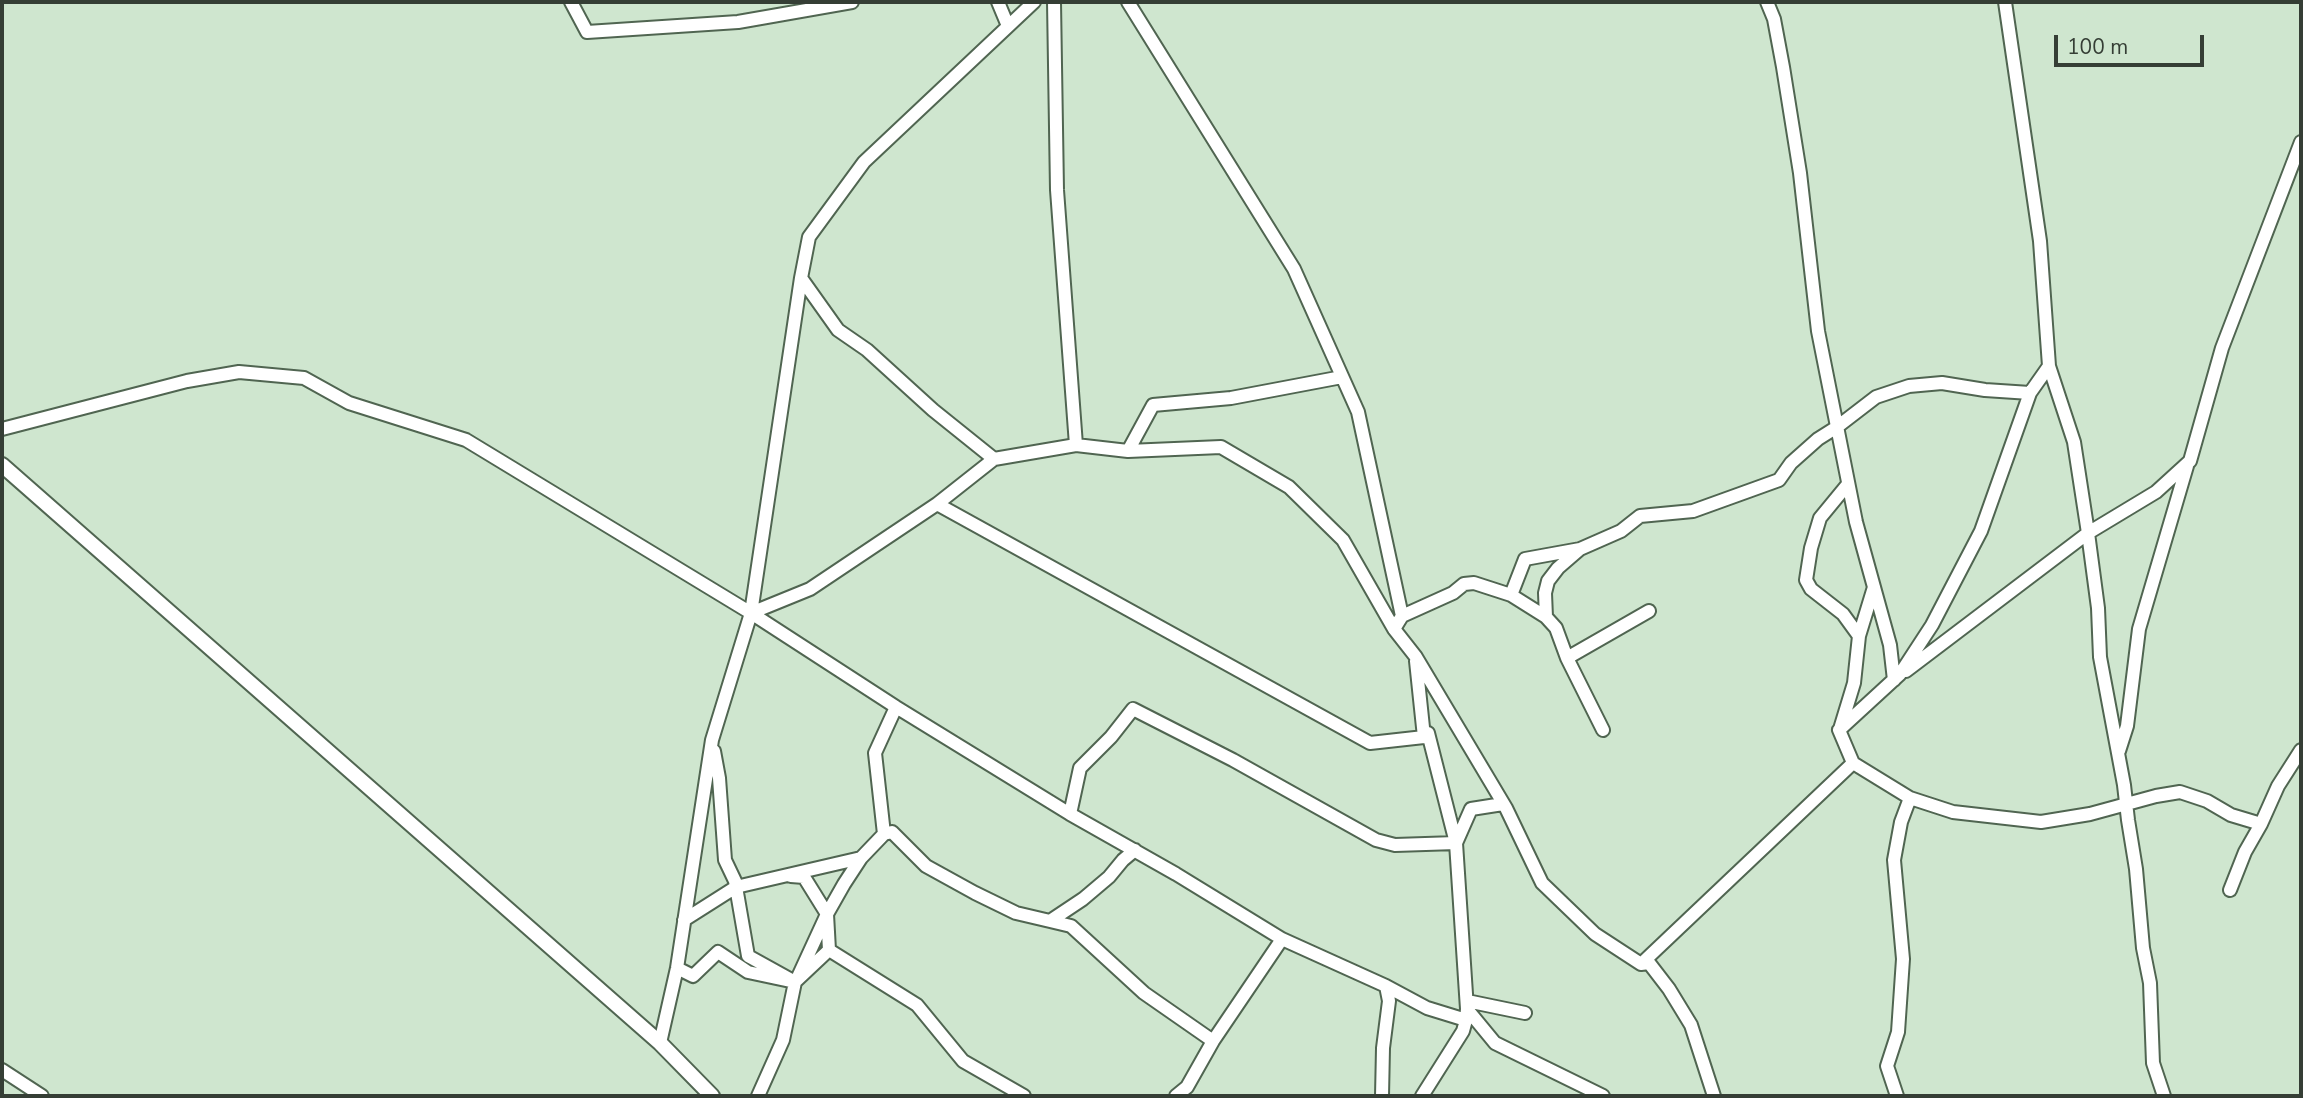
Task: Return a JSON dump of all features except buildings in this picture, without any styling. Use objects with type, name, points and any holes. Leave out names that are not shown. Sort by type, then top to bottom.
[{"type":"street","points":[[571,2],[587,32],[738,22],[852,2]]},
{"type":"street","points":[[998,2],[1008,26]]},
{"type":"street","points":[[660,1043],[677,968],[712,740],[751,613],[801,278],[810,237],[864,162],[1034,2]]},
{"type":"street","points":[[1054,2],[1057,190],[1076,445]]},
{"type":"street","points":[[1128,2],[1294,269],[1358,412],[1402,616]]},
{"type":"street","points":[[1767,2],[1774,19],[1800,173],[1818,331],[1848,484],[1890,645],[1894,680]]},
{"type":"street","points":[[2005,2],[2040,241],[2049,366],[2074,442],[2098,608],[2100,657],[2136,869],[2143,948],[2150,983],[2153,1063],[2164,1096]]},
{"type":"street","points":[[2118,754],[2127,726],[2140,629],[2160,554],[2222,348],[2301,142]]},
{"type":"street","points":[[801,278],[838,330],[867,350],[933,410],[994,459]]},
{"type":"street","points":[[1894,680],[1932,625],[1981,531],[2031,393],[2049,366]]},
{"type":"street","points":[[2,429],[187,382],[239,372],[304,379],[349,403],[466,440],[751,613],[896,707],[1070,814],[1282,939],[1386,986],[1427,1008],[1525,1013]]},
{"type":"street","points":[[1128,451],[1153,405],[1231,398],[1342,377]]},
{"type":"street","points":[[1511,595],[1525,559],[1580,549],[1621,531],[1640,516],[1693,511],[1779,480],[1800,454],[1876,397],[1909,386],[1942,383],[1985,390],[2031,393]]},
{"type":"street","points":[[751,613],[810,589],[937,504],[994,459],[1076,445],[1128,451],[1221,447],[1289,487],[1343,540],[1394,629],[1416,657],[1503,804],[1542,883],[1595,934],[1641,964],[1649,963],[1669,989],[1690,1025],[1714,1096]]},
{"type":"street","points":[[1839,730],[1894,680],[2088,533],[2156,492],[2190,461]]},
{"type":"street","points":[[2,465],[660,1043],[712,1096]]},
{"type":"street","points":[[1848,484],[1820,518],[1811,548],[1806,580],[1811,589],[1843,614],[1859,636]]},
{"type":"street","points":[[937,504],[1370,743],[1424,737],[1428,733],[1456,843],[1467,1010],[1463,1031],[1422,1096]]},
{"type":"street","points":[[1546,617],[1545,593],[1548,581],[1558,568],[1580,549]]},
{"type":"street","points":[[1394,629],[1402,616],[1453,593],[1464,584],[1474,583],[1511,595],[1546,617],[1556,628],[1567,658],[1603,730]]},
{"type":"street","points":[[1874,587],[1859,636],[1854,683],[1839,730],[1853,763],[1910,797],[1953,812],[2041,821],[2090,814],[2180,792],[2207,801],[2231,815],[2261,824]]},
{"type":"street","points":[[1567,658],[1649,611]]},
{"type":"street","points":[[1416,657],[1424,737]]},
{"type":"street","points":[[884,834],[875,753],[896,707]]},
{"type":"street","points":[[1070,814],[1080,768],[1111,737],[1133,709],[1233,760],[1376,840],[1395,845],[1456,843]]},
{"type":"street","points":[[712,740],[719,778],[725,860],[736,887],[748,956],[795,982]]},
{"type":"street","points":[[2230,890],[2245,852],[2278,786],[2301,750]]},
{"type":"street","points":[[1641,964],[1853,763]]},
{"type":"street","points":[[1897,1096],[1887,1066],[1898,1032],[1902,1006],[1899,989],[1903,959],[1894,860],[1900,822],[1910,797]]},
{"type":"street","points":[[1456,843],[1471,809],[1503,804]]},
{"type":"street","points":[[758,1096],[783,1040],[795,982],[827,914],[861,858],[884,834],[892,832],[926,866],[975,893],[1016,913],[1071,926],[1144,993],[1213,1041]]},
{"type":"street","points":[[1051,921],[1083,899],[1135,850]]},
{"type":"street","points":[[684,920],[736,887],[861,858]]},
{"type":"street","points":[[783,875],[804,877],[827,914],[829,950],[795,982]]},
{"type":"street","points":[[1176,1096],[1187,1087],[1213,1041],[1282,939]]},
{"type":"street","points":[[829,950],[917,1005],[963,1061],[1024,1096]]},
{"type":"street","points":[[677,968],[693,976],[718,951],[748,972],[795,982]]},
{"type":"street","points":[[1382,1096],[1383,1048],[1389,1001],[1386,986]]},
{"type":"street","points":[[1467,1010],[1495,1043],[1603,1096]]},
{"type":"street","points":[[2,1070],[42,1096]]}]
